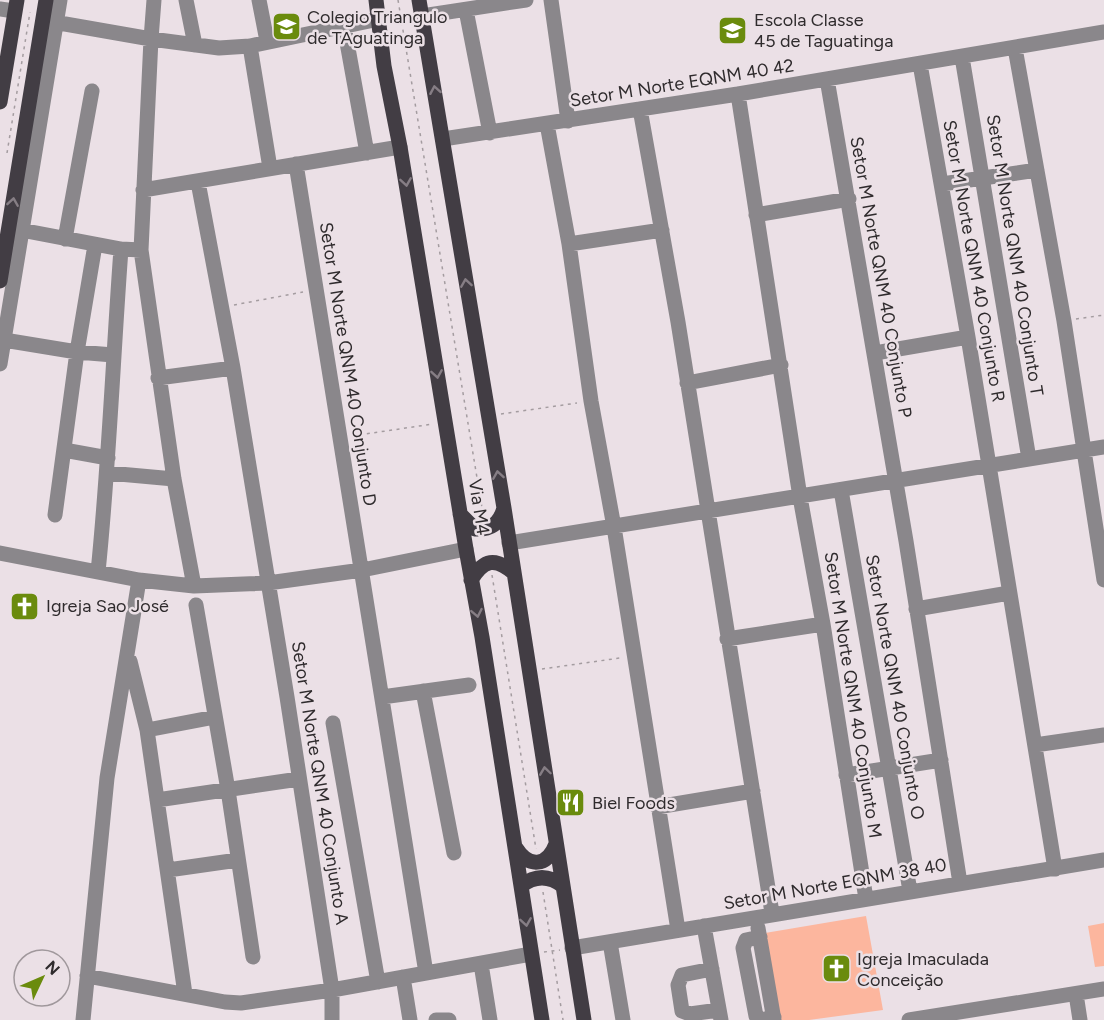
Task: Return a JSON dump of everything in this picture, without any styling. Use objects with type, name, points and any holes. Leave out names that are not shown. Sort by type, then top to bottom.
[{"type":"main road","points":[[0,280],[3,250],[46,0]]},
{"type":"main road","name":"Via M4","points":[[376,0],[384,66],[400,147],[516,848],[542,1020]]},
{"type":"main road","name":"Via M4","points":[[419,0],[504,508],[584,1020]]},
{"type":"main road","points":[[0,102],[10,7]]},
{"type":"main road","points":[[460,514],[475,529],[485,528],[496,524],[502,518],[504,508]]},
{"type":"main road","points":[[471,580],[483,566],[490,562],[499,562],[513,573]]},
{"type":"main road","points":[[521,886],[539,870],[556,844]]},
{"type":"main road","points":[[516,848],[522,858],[563,886]]},
{"type":"street","points":[[0,364],[21,230],[43,18],[60,0]]},
{"type":"street","points":[[154,0],[141,250],[158,378],[194,586]]},
{"type":"street","points":[[186,0],[195,45]]},
{"type":"street","points":[[259,0],[267,41]]},
{"type":"street","points":[[422,16],[526,0]]},
{"type":"street","points":[[551,0],[568,121]]},
{"type":"street","points":[[466,10],[490,133]]},
{"type":"street","points":[[43,18],[151,39],[219,48],[250,46],[379,19]]},
{"type":"street","points":[[344,26],[367,153]]},
{"type":"street","name":"Setor M Norte EQNM 40 42","points":[[444,139],[738,94],[1104,32]]},
{"type":"street","points":[[250,46],[270,168]]},
{"type":"street","points":[[1015,48],[1064,321],[1104,580]]},
{"type":"street","name":"Setor M Norte QNM 40 Conjunto T","points":[[962,57],[1029,459]]},
{"type":"street","name":"Setor M Norte QNM 40 Conjunto R","points":[[920,64],[968,337],[1055,868]]},
{"type":"street","name":"Setor M Norte QNM 40 Conjunto P","points":[[827,79],[875,353],[960,883]]},
{"type":"street","points":[[65,239],[92,91]]},
{"type":"street","name":"Setor M Norte QNM 40 Conjunto M","points":[[738,94],[800,496],[866,899]]},
{"type":"street","points":[[640,109],[662,230],[772,913]]},
{"type":"street","points":[[547,124],[569,244],[591,401],[614,527],[678,930]]},
{"type":"street","points":[[143,190],[400,147]]},
{"type":"street","name":"Setor M Norte QNM 40 Conjunto D","points":[[296,164],[426,973]]},
{"type":"street","points":[[942,184],[1037,170]]},
{"type":"street","name":"Setor M Norte QNM 40 Conjunto A","points":[[198,182],[233,368],[287,698],[332,990],[332,1020]]},
{"type":"street","points":[[756,215],[849,199]]},
{"type":"street","points":[[21,230],[95,245],[141,250]]},
{"type":"street","points":[[569,244],[662,230]]},
{"type":"street","points":[[55,515],[77,352],[95,245]]},
{"type":"street","points":[[98,572],[108,465],[121,249]]},
{"type":"street","points":[[875,353],[968,337]]},
{"type":"street","points":[[4,340],[77,352],[113,355]]},
{"type":"street","points":[[687,383],[781,365]]},
{"type":"street","points":[[158,378],[233,368]]},
{"type":"street","points":[[509,543],[1104,447]]},
{"type":"street","points":[[64,450],[108,465],[174,479]]},
{"type":"street","name":"Setor Norte QNM 40 Conjunto O","points":[[841,490],[910,891]]},
{"type":"street","points":[[0,553],[139,580],[194,586],[268,583],[362,570],[466,549]]},
{"type":"street","points":[[83,1020],[107,778],[139,580]]},
{"type":"street","points":[[916,609],[1009,593]]},
{"type":"street","points":[[196,605],[228,790],[253,957]]},
{"type":"street","points":[[727,639],[822,624]]},
{"type":"street","points":[[128,655],[147,730],[185,994]]},
{"type":"street","points":[[382,696],[469,685]]},
{"type":"street","points":[[423,691],[454,853]]},
{"type":"street","points":[[147,730],[215,717]]},
{"type":"street","points":[[333,723],[378,982]]},
{"type":"street","points":[[1035,745],[1104,735]]},
{"type":"street","points":[[846,775],[941,760]]},
{"type":"street","points":[[157,801],[298,779]]},
{"type":"street","points":[[657,807],[753,791]]},
{"type":"street","points":[[168,870],[238,860]]},
{"type":"street","name":"Setor M Norte EQNM 38 40","points":[[572,948],[772,913],[1104,860]]},
{"type":"street","points":[[756,917],[760,937],[746,940],[742,948],[756,1016],[760,1020],[774,1019]]},
{"type":"street","points":[[704,926],[712,969],[720,1015],[690,1014],[682,1011],[679,979],[686,973],[712,969]]},
{"type":"street","points":[[610,942],[623,1020]]},
{"type":"street","points":[[87,976],[225,1002],[242,1003],[332,990],[531,954]]},
{"type":"street","points":[[481,964],[490,1020]]},
{"type":"street","points":[[403,977],[410,1020]]},
{"type":"street","points":[[909,1020],[977,1015],[1104,989]]},
{"type":"street","points":[[1076,994],[1080,1020]]},
{"type":"street","points":[[436,1020],[448,1020]]},
{"type":"path","points":[[398,0],[485,528]]},
{"type":"path","points":[[7,151],[43,18]]},
{"type":"path","points":[[221,308],[316,290]]},
{"type":"path","points":[[1064,321],[1104,315]]},
{"type":"path","points":[[489,416],[591,401]]},
{"type":"path","points":[[339,437],[445,422]]},
{"type":"path","points":[[490,562],[563,1020]]},
{"type":"path","points":[[529,671],[634,656]]},
{"type":"path","points":[[531,954],[572,948]]},
{"type":"shaded area","points":[[866,916],[883,1010],[809,1020],[779,1020],[765,933]]},
{"type":"shaded area","points":[[1104,923],[1104,966],[1095,967],[1088,926]]},
{"type":"place","name":"Colegio Triangulo de TAguatinga","points":[[286,27]]},
{"type":"place","name":"Escola Classe 45 de Taguatinga","points":[[733,30]]},
{"type":"place","name":"Igreja Sao José","points":[[25,606]]},
{"type":"place","name":"Biel Foods","points":[[571,803]]},
{"type":"place","name":"Igreja Imaculada Conceição","points":[[836,969]]}]
